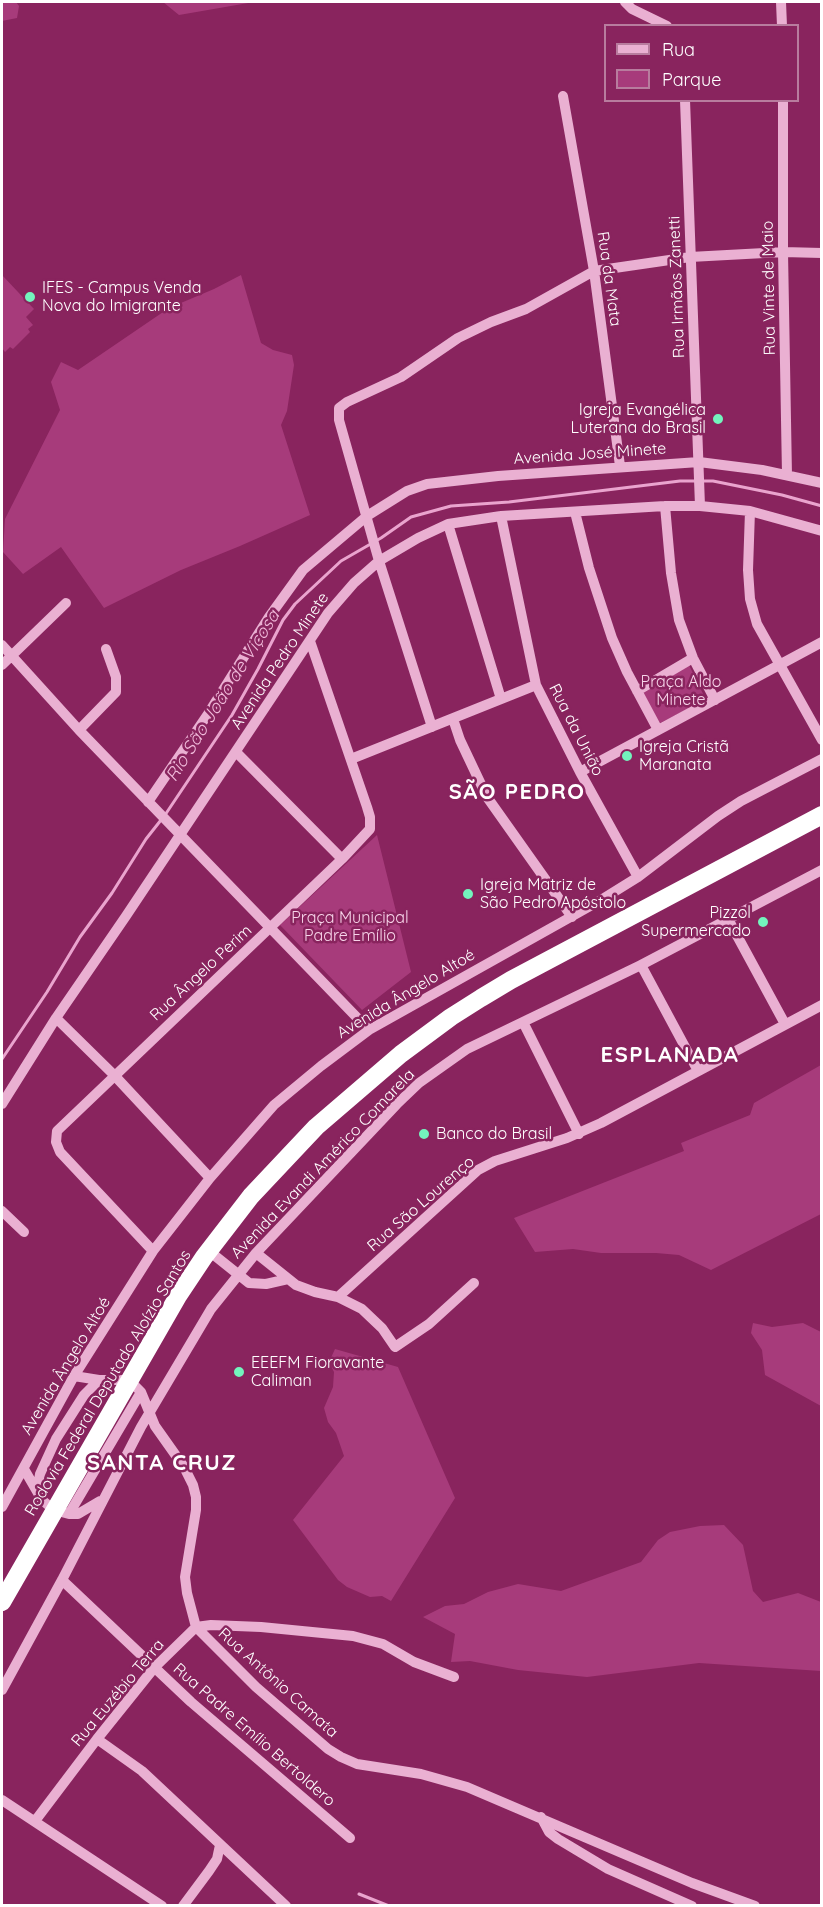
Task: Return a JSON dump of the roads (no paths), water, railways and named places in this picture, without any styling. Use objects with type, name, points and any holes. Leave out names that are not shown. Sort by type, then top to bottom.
[{"type":"highway","name":"Rodovia Federal Deputado Aloízio Santos","points":[[2,1602],[62,1512],[135,1386],[178,1296],[209,1251],[252,1196],[316,1127],[375,1075],[451,1017],[511,980],[822,815]]},
{"type":"street","points":[[625,2],[632,9],[663,24]]},
{"type":"street","points":[[781,2],[782,24]]},
{"type":"street","name":"Rua da Mata","points":[[563,96],[594,271],[620,466]]},
{"type":"street","name":"Rua Irmãos Zanetti","points":[[685,102],[700,506]]},
{"type":"street","name":"Rua Vinte de Maio","points":[[783,102],[787,475]]},
{"type":"street","points":[[432,727],[378,561],[338,414],[339,408],[387,384],[458,338],[526,309],[594,271],[690,257],[783,252],[822,253]]},
{"type":"street","name":"Avenida José Minete","points":[[148,802],[202,723],[286,591],[303,570],[367,516],[407,491],[427,484],[620,466],[700,467],[787,475],[822,483]]},
{"type":"street","points":[[665,506],[677,612],[683,635],[715,700]]},
{"type":"street","name":"Avenida Pedro Minete","points":[[2,1104],[56,1018],[328,613],[378,561],[418,538],[448,525],[501,516],[700,506],[750,511],[822,531]]},
{"type":"street","points":[[750,511],[748,560],[750,599],[757,624],[778,666],[822,741]]},
{"type":"street","points":[[575,512],[589,568],[610,632],[637,692],[658,730]]},
{"type":"street","name":"Rua da União","points":[[501,516],[536,685],[580,772],[638,877]]},
{"type":"street","points":[[448,525],[501,699]]},
{"type":"street","points":[[2,665],[66,603]]},
{"type":"street","points":[[310,641],[351,759],[536,685]]},
{"type":"street","points":[[580,772],[822,642]]},
{"type":"street","points":[[2,645],[148,802],[369,1030]]},
{"type":"street","points":[[80,730],[116,692],[116,677],[106,649]]},
{"type":"street","points":[[637,692],[693,658]]},
{"type":"street","points":[[453,719],[460,740],[487,796],[572,917]]},
{"type":"street","points":[[236,752],[342,859]]},
{"type":"street","name":"Rua Ângelo Perim","points":[[153,1251],[60,1152],[57,1131],[366,836],[370,830],[370,817],[351,759]]},
{"type":"street","name":"Avenida Ângelo Altoé","points":[[2,1507],[74,1376],[153,1251],[210,1178],[274,1105],[369,1030],[572,917],[638,877],[741,801],[822,759]]},
{"type":"street","name":"Avenida Evandi Américo Comarela","points":[[2,1690],[103,1499],[206,1316],[256,1253],[419,1083],[467,1049],[641,965],[822,870]]},
{"type":"street","points":[[728,919],[785,1024]]},
{"type":"street","points":[[641,965],[698,1071]]},
{"type":"street","name":"Rua São Lourenço","points":[[338,1297],[478,1170],[514,1154],[579,1134],[822,1005]]},
{"type":"street","points":[[56,1018],[114,1075],[210,1178]]},
{"type":"street","points":[[523,1022],[579,1134]]},
{"type":"street","points":[[2,1211],[24,1232]]},
{"type":"street","points":[[209,1251],[249,1283],[260,1285],[288,1279]]},
{"type":"street","points":[[256,1253],[288,1279],[315,1292],[338,1297],[362,1309],[382,1328],[395,1347],[429,1324],[474,1283]]},
{"type":"street","points":[[74,1376],[135,1386]]},
{"type":"street","points":[[37,1491],[40,1474],[56,1439],[84,1395],[99,1380]]},
{"type":"street","name":"Rua Antônio Camata","points":[[135,1386],[161,1437],[184,1467],[193,1485],[196,1510],[185,1576],[196,1627],[256,1687],[328,1749],[357,1764],[441,1779],[541,1817],[692,1883],[755,1905]]},
{"type":"street","points":[[24,1469],[42,1500],[62,1512],[87,1511],[103,1499]]},
{"type":"street","name":"Rua Padre Emílio Bertoldero","points":[[62,1580],[214,1723],[350,1838]]},
{"type":"street","points":[[196,1627],[211,1625],[251,1627],[353,1636],[383,1644],[414,1662],[454,1677]]},
{"type":"street","name":"Rua Euzébio Terra","points":[[35,1821],[154,1668],[196,1627]]},
{"type":"street","points":[[97,1739],[142,1772],[286,1905]]},
{"type":"street","points":[[2,1800],[162,1905]]},
{"type":"street","points":[[541,1817],[549,1832],[558,1839],[608,1869],[692,1905]]},
{"type":"street","points":[[183,1905],[217,1859],[220,1845]]},
{"type":"street","points":[[217,1859],[231,1855]]},
{"type":"waterway","name":"Rio São João de Viçosa","points":[[165,815],[232,715],[283,620],[295,604],[341,561],[381,538],[411,517],[451,506],[509,502],[680,481],[713,481],[822,506]]},
{"type":"waterway","name":"Rio São João de Viçosa","points":[[2,1059],[47,992],[80,937],[161,820]]},
{"type":"waterway","points":[[359,1894],[389,1906]]},
{"type":"place","name":"IFES - Campus Venda Nova do Imigrante","points":[[30,297]]},
{"type":"place","name":"Igreja Evangélica Luterana do Brasil","points":[[718,419]]},
{"type":"place","name":"Igreja Cristã Maranata","points":[[627,756]]},
{"type":"place","name":"Igreja Matriz de São Pedro Apóstolo","points":[[468,894]]},
{"type":"place","name":"Pizzol Supermercado","points":[[763,922]]},
{"type":"place","name":"Banco do Brasil","points":[[424,1134]]},
{"type":"place","name":"EEEFM Fioravante Caliman","points":[[239,1372]]},
{"type":"district","name":"SÃO PEDRO","points":[[517,792]]},
{"type":"district","name":"ESPLANADA","points":[[670,1055]]},
{"type":"district","name":"SANTA CRUZ","points":[[162,1463]]},
{"type":"park label","name":"Praça Aldo Minete","points":[[681,691]]},
{"type":"park label","name":"Praça Municipal Padre Emílio","points":[[350,927]]}]
